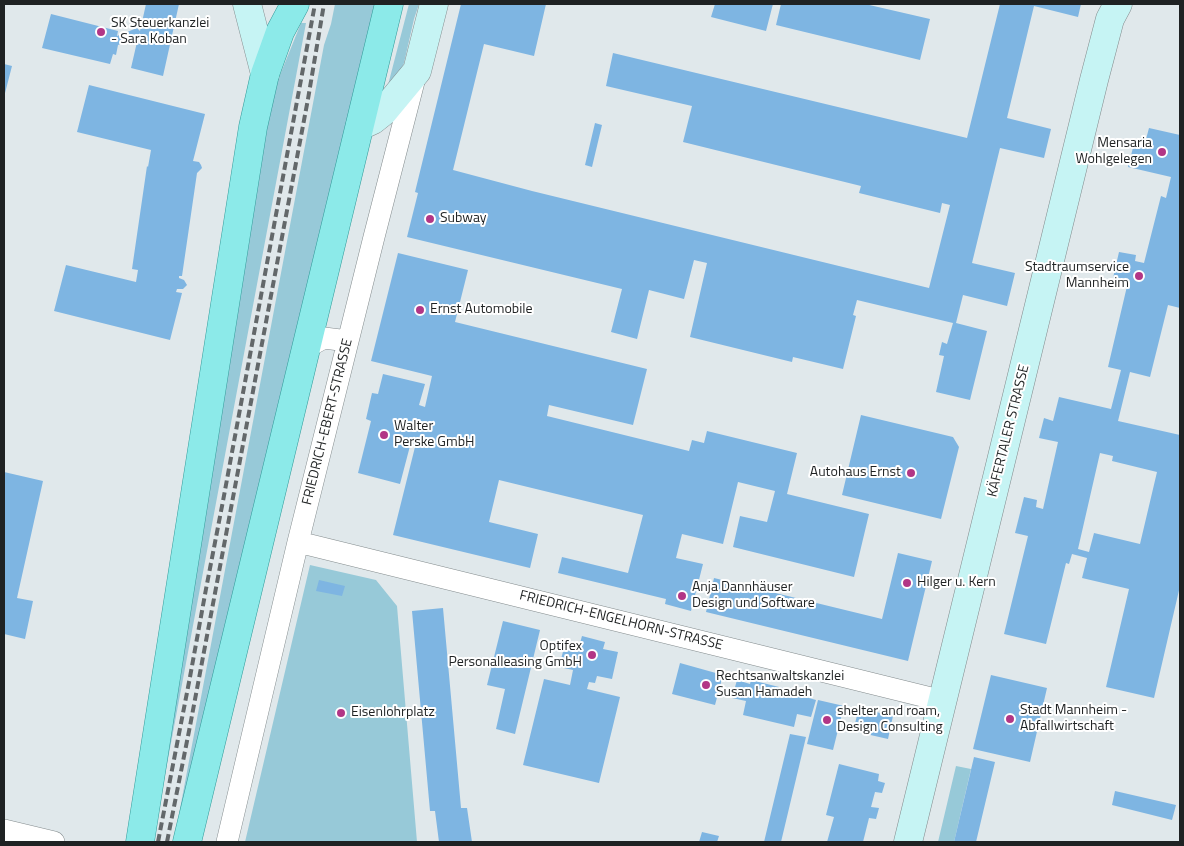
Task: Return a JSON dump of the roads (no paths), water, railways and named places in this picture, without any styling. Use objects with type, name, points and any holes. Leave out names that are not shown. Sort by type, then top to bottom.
[{"type":"main road","points":[[140,842],[249,147],[265,74],[280,32],[295,4]]},
{"type":"main road","points":[[187,842],[389,4]]},
{"type":"street","points":[[247,4],[265,74]]},
{"type":"street","name":"FRIEDRICH-EBERT-STRASSE","points":[[227,842],[298,542],[434,4]]},
{"type":"street","name":"KÄFERTALER STRASSE","points":[[908,842],[1112,9]]},
{"type":"street","points":[[360,126],[373,120],[383,112],[417,72]]},
{"type":"street","points":[[306,348],[324,338],[348,341]]},
{"type":"street","name":"FRIEDRICH-ENGELHORN-STRASSE","points":[[298,542],[943,700]]},
{"type":"street","points":[[4,830],[54,842]]},
{"type":"railway","points":[[158,842],[315,4]]},
{"type":"railway","points":[[167,842],[308,99],[324,4]]},
{"type":"place","name":"SK Steuerkanzlei - Sara Koban","points":[[101,32]]},
{"type":"place","name":"Mensaria Wohlgelegen","points":[[1162,152]]},
{"type":"place","name":"Subway","points":[[430,219]]},
{"type":"place","name":"Stadtraumservice Mannheim","points":[[1139,276]]},
{"type":"place","name":"Ernst Automobile","points":[[420,310]]},
{"type":"place","name":"Walter Perske GmbH","points":[[384,435]]},
{"type":"place","name":"Autohaus Ernst","points":[[911,473]]},
{"type":"place","name":"Hilger u. Kern","points":[[907,583]]},
{"type":"place","name":"Anja Dannhäuser Design und Software","points":[[682,596]]},
{"type":"place","name":"Optifex Personalleasing GmbH","points":[[592,655]]},
{"type":"place","name":"Rechtsanwaltskanzlei Susan Hamadeh","points":[[706,685]]},
{"type":"place","name":"Eisenlohrplatz","points":[[341,713]]},
{"type":"place","name":"Stadt Mannheim - Abfallwirtschaft","points":[[1010,719]]},
{"type":"place","name":"shelter and roam, Design Consulting","points":[[827,720]]}]
